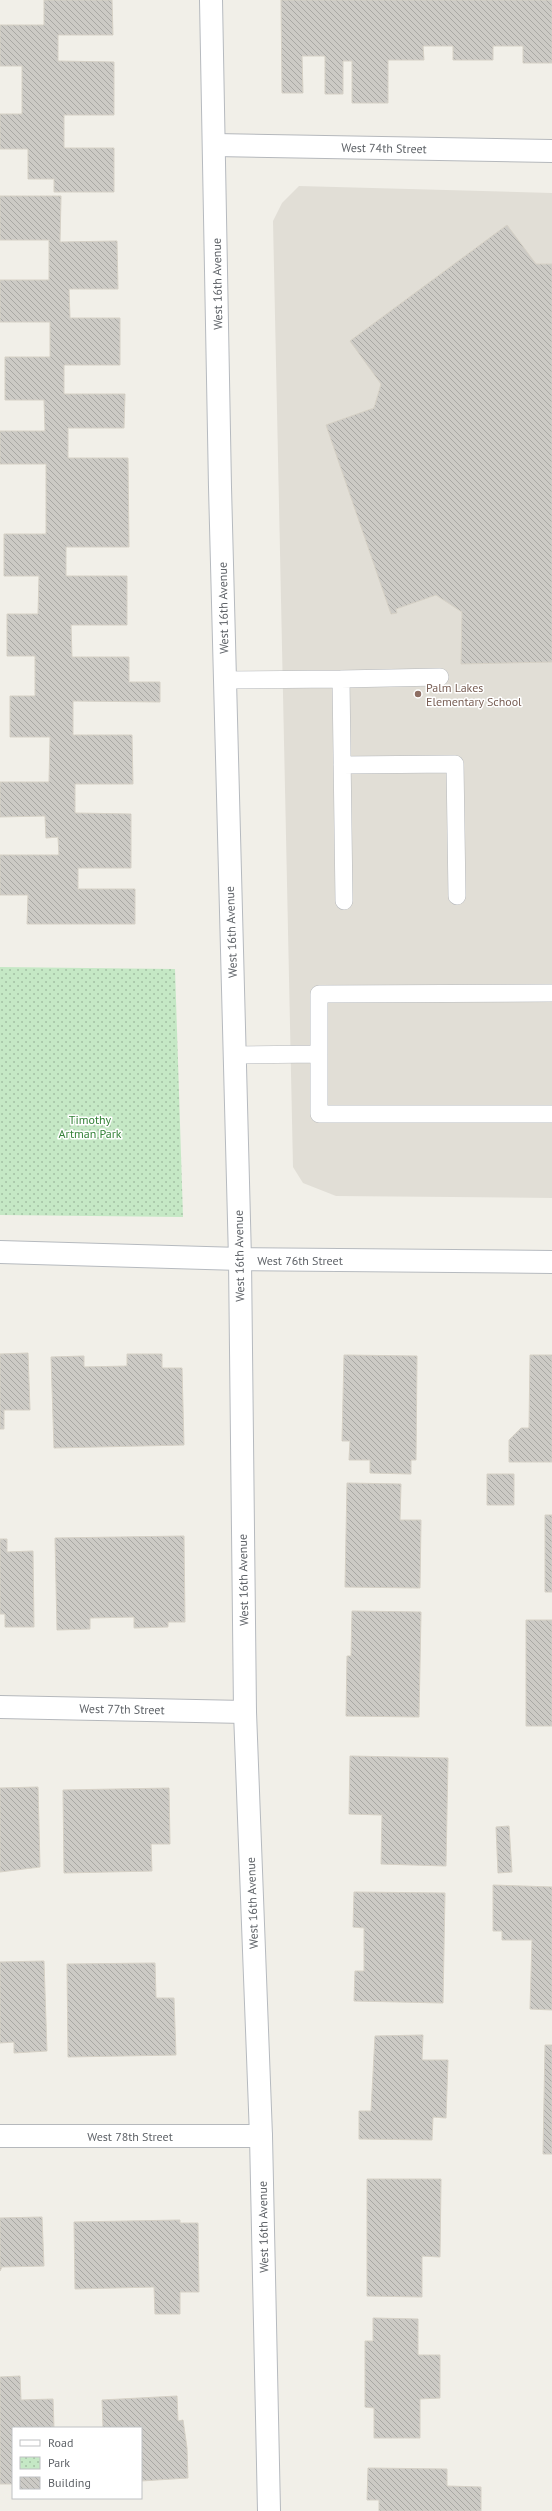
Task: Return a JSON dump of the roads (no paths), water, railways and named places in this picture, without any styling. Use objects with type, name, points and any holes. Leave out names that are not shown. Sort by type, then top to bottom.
[{"type":"street","name":"West 16th Avenue","points":[[211,0],[215,145],[224,680],[240,1259],[245,1712],[261,2136],[269,2511]]},
{"type":"street","name":"West 74th Street","points":[[215,145],[552,151]]},
{"type":"street","name":"West 76th Street","points":[[0,1252],[240,1259],[552,1262]]},
{"type":"street","name":"West 77th Street","points":[[0,1707],[245,1712]]},
{"type":"street","name":"West 78th Street","points":[[0,2136],[261,2136]]},
{"type":"lane","points":[[224,680],[440,677]]},
{"type":"lane","points":[[341,679],[344,901]]},
{"type":"lane","points":[[342,765],[456,764],[457,896]]},
{"type":"lane","points":[[552,993],[319,994],[319,1114],[552,1114]]},
{"type":"lane","points":[[234,1055],[319,1054]]},
{"type":"place","name":"Palm Lakes Elementary School","points":[[418,694]]},
{"type":"park label","name":"Timothy Artman Park","points":[[90,1126]]}]
